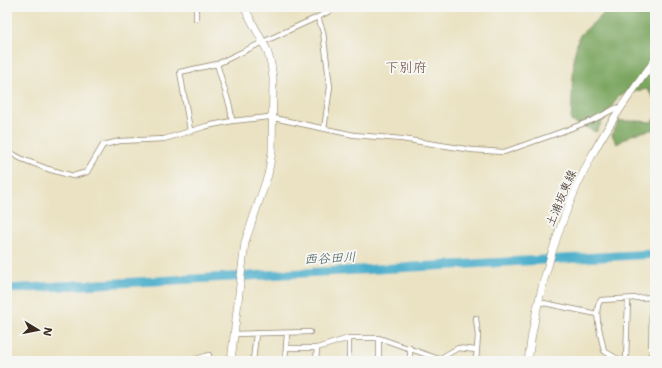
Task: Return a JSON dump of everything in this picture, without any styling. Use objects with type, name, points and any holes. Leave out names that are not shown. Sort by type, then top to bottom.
[{"type":"street","points":[[196,7],[196,19]]},
{"type":"street","points":[[231,361],[239,282],[246,236],[266,183],[271,163],[273,71],[270,57],[244,7]]},
{"type":"street","points":[[190,130],[180,72],[217,64],[337,7]]},
{"type":"street","points":[[318,17],[323,32],[330,87],[324,129]]},
{"type":"street","name":"土浦坂東線","points":[[528,361],[539,302],[552,251],[569,205],[590,160],[621,107],[655,60]]},
{"type":"street","points":[[217,64],[230,107],[232,121]]},
{"type":"street","points":[[7,151],[29,162],[73,176],[87,172],[103,145],[120,141],[174,137],[190,130],[232,121],[272,118],[354,135],[402,139],[472,150],[504,152],[593,120],[621,107]]},
{"type":"street","points":[[621,361],[604,351],[597,314],[599,302],[601,300],[654,297],[651,361]]},
{"type":"street","points":[[626,361],[628,299]]},
{"type":"street","points":[[539,302],[597,314]]},
{"type":"street","points":[[476,318],[478,336],[476,361]]},
{"type":"street","points":[[234,334],[310,332]]},
{"type":"street","points":[[285,361],[287,333]]},
{"type":"street","points":[[253,361],[256,334]]},
{"type":"street","points":[[286,348],[317,348],[349,338],[379,338],[410,348],[439,360],[458,348],[476,350]]},
{"type":"street","points":[[349,338],[349,361]]},
{"type":"street","points":[[379,338],[379,361]]},
{"type":"street","points":[[316,361],[317,348]]},
{"type":"street","points":[[410,348],[410,361]]},
{"type":"street","points":[[190,361],[209,355],[208,361]]},
{"type":"green space","points":[[611,7],[655,7],[655,100],[647,89],[619,95],[596,132],[571,121],[574,56],[579,36]]},
{"type":"green space","points":[[655,118],[655,129],[633,134],[617,144],[612,135],[619,121],[651,122]]},
{"type":"waterway","name":"西谷田川","points":[[7,289],[655,254]]},
{"type":"district","name":"下別府","points":[[406,67]]}]
